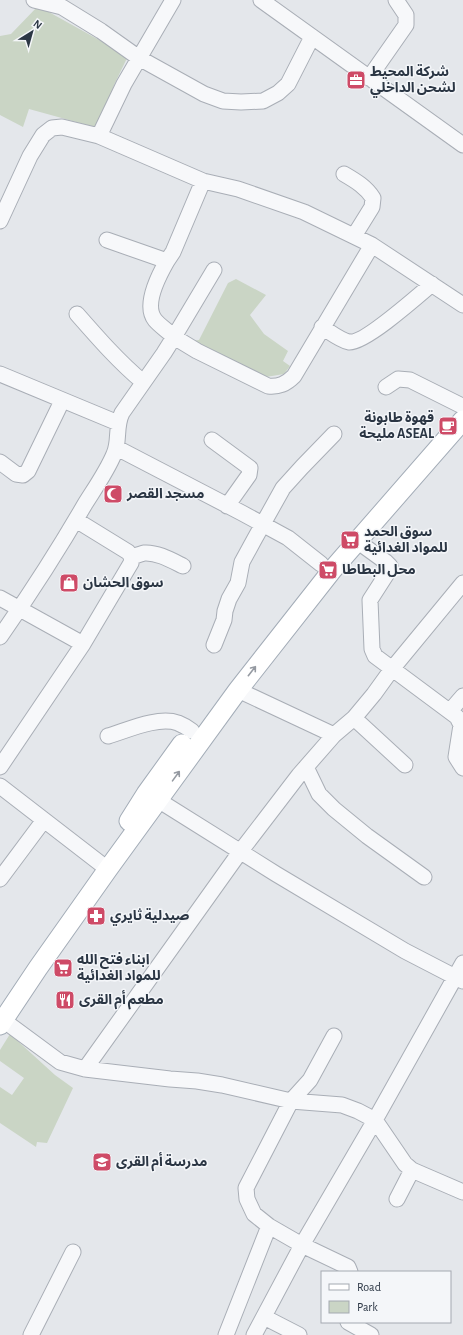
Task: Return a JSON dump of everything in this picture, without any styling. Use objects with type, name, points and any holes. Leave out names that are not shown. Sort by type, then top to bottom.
[{"type":"main road","points":[[50,942],[158,800],[238,690],[328,575],[462,417]]},
{"type":"main road","points":[[1,1016],[146,794],[192,730],[297,592],[392,488],[462,417]]},
{"type":"street","points":[[34,0],[63,4],[139,58],[204,94],[224,101],[263,101],[278,93],[288,84],[312,37]]},
{"type":"street","points":[[98,136],[124,84],[173,0]]},
{"type":"street","points":[[369,78],[406,25],[406,15],[396,0]]},
{"type":"street","points":[[264,1],[463,145]]},
{"type":"street","points":[[0,221],[30,156],[43,135],[52,128],[62,127],[98,136],[203,181],[238,189],[304,212],[372,245],[463,305]]},
{"type":"street","points":[[344,174],[360,183],[369,191],[373,198],[372,207],[354,236]]},
{"type":"street","points":[[203,181],[173,252],[158,277],[152,296],[150,309],[154,320],[174,337],[204,354],[268,386],[285,383],[294,376],[372,245]]},
{"type":"street","points":[[107,240],[167,261]]},
{"type":"street","points":[[0,637],[20,609],[76,520],[111,460],[116,448],[118,424],[122,413],[164,353],[214,270]]},
{"type":"street","points":[[322,327],[350,342],[360,339],[380,326],[432,284]]},
{"type":"street","points":[[77,314],[108,349],[143,382]]},
{"type":"street","points":[[0,374],[118,424]]},
{"type":"street","points":[[386,387],[398,379],[410,380],[462,417]]},
{"type":"street","points":[[0,462],[16,474],[23,475],[28,471],[62,401]]},
{"type":"street","points":[[214,645],[224,620],[229,599],[238,584],[242,562],[283,488],[334,434]]},
{"type":"street","points":[[212,440],[250,468],[248,474],[227,506]]},
{"type":"street","points":[[116,448],[288,538],[321,564]]},
{"type":"street","points":[[76,520],[128,552],[132,557]]},
{"type":"street","points":[[357,541],[390,566],[388,572],[370,600],[372,649],[375,656],[457,717],[461,726],[456,757],[463,768]]},
{"type":"street","points":[[132,557],[143,553],[153,554],[168,558],[183,566]]},
{"type":"street","points":[[0,767],[83,644],[131,562],[132,557]]},
{"type":"street","points":[[85,1069],[240,852],[306,767],[334,735],[354,718],[392,669],[463,583]]},
{"type":"street","points":[[0,598],[83,644]]},
{"type":"street","points":[[238,690],[334,735]]},
{"type":"street","points":[[450,711],[463,696]]},
{"type":"street","points":[[354,718],[405,765]]},
{"type":"street","points":[[108,736],[166,721],[178,723],[192,730]]},
{"type":"street","points":[[306,767],[319,794],[334,809],[366,836],[424,877]]},
{"type":"street","points":[[0,786],[101,864]]},
{"type":"street","points":[[158,800],[240,852],[405,951],[459,979]]},
{"type":"street","points":[[0,879],[44,820]]},
{"type":"street","points":[[254,1335],[302,1245],[459,979],[463,962]]},
{"type":"street","points":[[1,1016],[60,1062],[85,1069],[197,1081],[222,1085],[292,1101],[342,1106],[358,1111],[375,1120],[405,1164],[412,1170],[463,1192]]},
{"type":"street","points":[[334,1036],[310,1080],[292,1101],[246,1188],[247,1199],[254,1214],[269,1226],[302,1245],[348,1267],[350,1271]]},
{"type":"street","points":[[397,1200],[412,1170]]},
{"type":"street","points":[[226,1335],[269,1226]]},
{"type":"street","points":[[31,1335],[73,1252]]},
{"type":"street","points":[[264,1317],[299,1335]]},
{"type":"street","points":[[350,1323],[371,1335]]},
{"type":"green space","points":[[38,6],[128,56],[115,83],[98,128],[29,109],[23,127],[0,115],[0,36],[11,34]]},
{"type":"green space","points":[[236,279],[266,295],[250,315],[264,334],[288,351],[283,361],[290,366],[284,374],[260,378],[188,341],[199,340],[228,283]]},
{"type":"green space","points":[[10,1034],[55,1075],[73,1088],[47,1143],[37,1142],[36,1147],[0,1123],[0,1087],[12,1095],[24,1078],[0,1061],[0,1050]]},
{"type":"place","name":"شركة المحيط لشحن الداخلي","points":[[356,80]]},
{"type":"place","name":"قهوة طابونة مليحة ASEAL","points":[[448,426]]},
{"type":"place","name":"مسجد القصر","points":[[113,494]]},
{"type":"place","name":"سوق الحمد للمواد الغدائية","points":[[350,540]]},
{"type":"place","name":"محل البطاطا","points":[[328,570]]},
{"type":"place","name":"سوق الحشان","points":[[69,583]]},
{"type":"place","name":"صيدلية ثايري","points":[[96,916]]},
{"type":"place","name":"ابناء فتح الله للمواد الغدائية","points":[[63,968]]},
{"type":"place","name":"مطعم أم القرى","points":[[65,1000]]},
{"type":"place","name":"مدرسة أم القرى","points":[[102,1162]]}]
